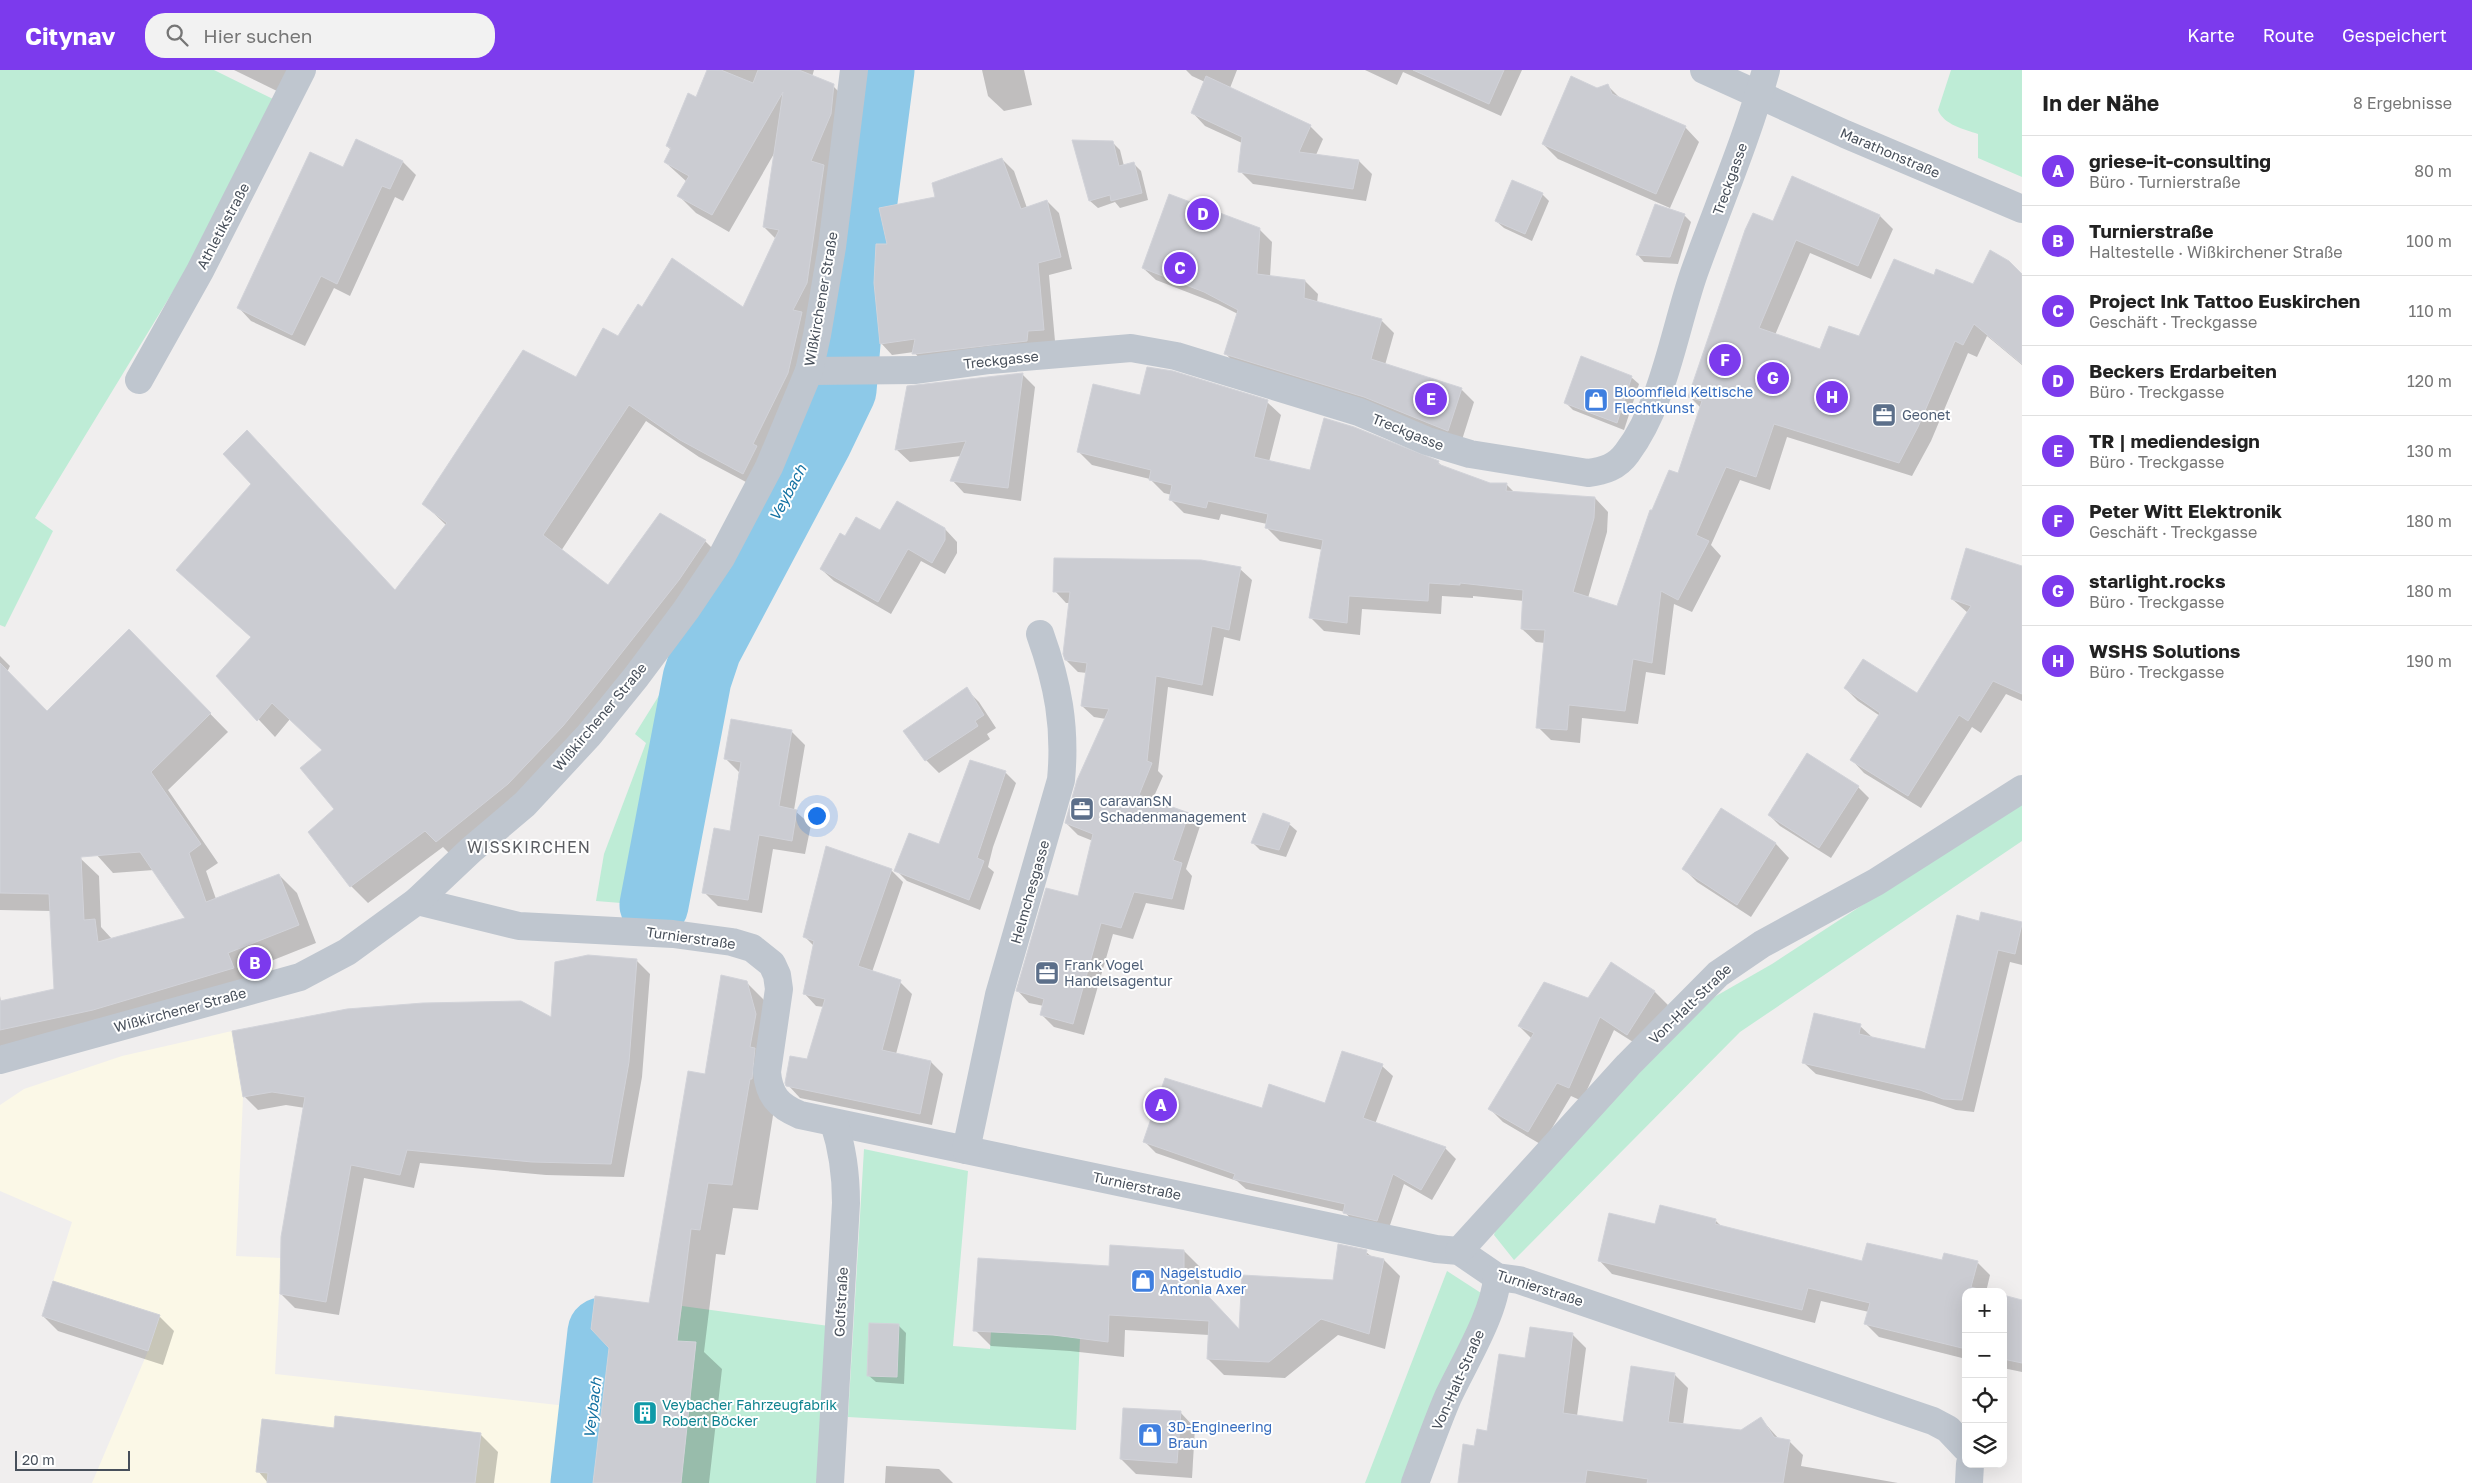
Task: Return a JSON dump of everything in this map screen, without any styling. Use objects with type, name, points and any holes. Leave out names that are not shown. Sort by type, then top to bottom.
[{"type":"street","name":"Athletikstraße","points":[[139,380],[204,262],[302,70]]},
{"type":"street","name":"Wißkirchener Straße","points":[[0,1060],[300,977],[347,952],[417,901],[471,850],[525,804],[589,735],[686,610],[721,558],[821,371],[817,335],[832,247],[854,70]]},
{"type":"street","name":"Marathonstraße","points":[[1704,70],[1759,96],[2022,209]]},
{"type":"street","points":[[1759,96],[1766,70]]},
{"type":"street","name":"Treckgasse","points":[[821,371],[916,370],[990,360],[1131,348],[1176,356],[1359,412],[1427,441],[1470,454],[1588,473],[1604,471],[1626,455],[1654,403],[1694,274],[1759,96]]},
{"type":"street","name":"Helmchesgasse","points":[[966,1150],[1000,995],[1061,780],[1064,747],[1061,708],[1052,666],[1040,634]]},
{"type":"street","name":"Von-Halt-Straße","points":[[1464,1253],[1628,1065],[1718,974],[1762,944],[1876,882],[2022,789]]},
{"type":"street","name":"Turnierstraße","points":[[417,901],[519,926],[673,934],[732,942],[752,948],[772,964],[777,975],[779,989],[767,1072],[772,1094],[778,1103],[800,1115],[1436,1249],[1464,1253],[1497,1276],[1519,1280],[1933,1421],[1948,1429],[1962,1444]]},
{"type":"street","name":"Golfstraße","points":[[830,1483],[846,1203],[846,1172],[841,1145],[834,1123]]},
{"type":"street","name":"Von-Halt-Straße","points":[[1415,1483],[1447,1400],[1490,1307],[1496,1291],[1497,1276]]},
{"type":"street","points":[[1969,1483],[1970,1468]]},
{"type":"shaded area","points":[[232,1031],[243,1097],[236,1256],[281,1258],[275,1374],[576,1407],[568,1483],[92,1483],[148,1351],[42,1316],[72,1222],[0,1191],[0,1105],[24,1089],[122,1056]]},
{"type":"green space","points":[[0,70],[214,70],[273,99],[186,270],[35,518],[53,531],[5,627],[0,625]]},
{"type":"green space","points":[[1951,70],[2022,70],[2022,177],[1978,158],[1978,134],[1955,126],[1941,115],[1938,110]]},
{"type":"green space","points":[[663,689],[674,695],[682,709],[652,853],[646,905],[596,901],[604,854],[646,743],[635,734]]},
{"type":"green space","points":[[2022,801],[2022,841],[1740,1032],[1514,1260],[1494,1235],[1497,1224],[1698,1010],[1716,996],[1772,964]]},
{"type":"green space","points":[[864,1149],[968,1171],[953,1346],[990,1349],[991,1331],[1080,1337],[1076,1430],[848,1417]]},
{"type":"green space","points":[[1447,1271],[1481,1293],[1477,1312],[1442,1381],[1403,1483],[1365,1483]]},
{"type":"green space","points":[[682,1306],[829,1326],[819,1483],[681,1483],[696,1343],[677,1341]]},
{"type":"green space","points":[[588,1331],[611,1333],[593,1483],[568,1483]]},
{"type":"building","points":[[707,70],[721,70],[753,83],[758,70],[799,70],[834,84],[831,114],[811,161],[824,165],[807,283],[793,310],[802,312],[788,373],[753,444],[757,446],[743,474],[680,440],[629,405],[543,535],[608,585],[660,513],[706,540],[679,580],[590,693],[563,726],[508,784],[436,842],[425,831],[350,887],[308,832],[334,809],[300,768],[322,750],[272,703],[257,721],[216,676],[251,637],[176,570],[251,484],[223,454],[247,430],[395,590],[447,523],[422,504],[523,350],[576,377],[603,328],[618,336],[638,304],[642,307],[672,258],[743,307],[779,230],[763,227],[783,92],[712,215],[677,196],[689,176],[664,162],[671,148],[666,146],[688,93],[696,97]]},
{"type":"building","points":[[1413,70],[1504,70],[1489,104]]},
{"type":"building","points":[[1206,76],[1311,125],[1299,152],[1359,160],[1353,189],[1238,172],[1242,137],[1191,113]]},
{"type":"building","points":[[1571,76],[1597,88],[1608,84],[1612,94],[1686,126],[1656,194],[1542,144]]},
{"type":"building","points":[[356,139],[403,161],[390,189],[382,186],[337,284],[321,276],[292,335],[237,308],[310,152],[343,167]]},
{"type":"building","points":[[1072,140],[1113,141],[1119,166],[1134,162],[1142,193],[1111,201],[1110,195],[1089,201]]},
{"type":"building","points":[[1002,158],[1021,209],[1047,200],[1061,257],[1038,263],[1044,330],[1028,331],[1027,341],[915,354],[912,354],[915,339],[880,344],[874,283],[876,244],[887,244],[879,208],[935,197],[932,183]]},
{"type":"building","points":[[1792,176],[1880,215],[1858,266],[1796,240],[1759,328],[1820,349],[1829,326],[1859,336],[1894,259],[1934,275],[1936,269],[1973,284],[1990,250],[2009,261],[2022,274],[2022,364],[1974,324],[1963,345],[1955,341],[1918,427],[1899,463],[1774,424],[1756,477],[1726,467],[1696,535],[1709,541],[1678,600],[1661,591],[1652,663],[1633,659],[1625,711],[1569,705],[1567,730],[1536,728],[1545,630],[1521,629],[1523,590],[1460,583],[1460,585],[1429,583],[1428,601],[1349,596],[1347,623],[1309,618],[1323,540],[1265,528],[1268,514],[1208,501],[1206,508],[1169,500],[1172,485],[1149,480],[1151,470],[1077,452],[1093,384],[1140,395],[1147,367],[1173,371],[1268,400],[1254,457],[1310,470],[1324,418],[1354,427],[1439,461],[1438,464],[1490,483],[1507,483],[1506,491],[1595,497],[1594,518],[1573,592],[1617,606],[1650,510],[1652,510],[1669,470],[1678,473],[1702,401],[1688,397],[1745,230],[1753,213],[1773,221]]},
{"type":"building","points":[[1512,180],[1543,193],[1525,234],[1495,221]]},
{"type":"building","points":[[1169,194],[1260,228],[1257,274],[1305,280],[1304,298],[1382,319],[1371,359],[1462,388],[1448,431],[1364,397],[1224,354],[1238,310],[1204,292],[1142,268]]},
{"type":"building","points":[[1655,204],[1685,214],[1670,257],[1636,255]]},
{"type":"building","points":[[1581,356],[1632,376],[1617,423],[1564,403]]},
{"type":"building","points":[[1023,373],[1008,488],[950,481],[966,441],[895,450],[907,386]]},
{"type":"building","points":[[897,501],[945,528],[945,540],[932,563],[908,549],[878,602],[820,569],[840,533],[845,536],[856,517],[880,530]]},
{"type":"building","points":[[1966,548],[2022,566],[2022,694],[1993,681],[1968,721],[1959,715],[1908,796],[1850,760],[1880,713],[1844,688],[1863,659],[1917,693],[1971,606],[1951,599]]},
{"type":"building","points":[[1054,558],[1201,560],[1241,567],[1229,630],[1212,626],[1202,685],[1156,676],[1147,761],[1152,763],[1139,795],[1189,813],[1173,860],[1182,863],[1172,899],[1134,892],[1121,928],[1101,923],[1073,1024],[1040,1015],[1044,999],[1016,991],[1046,888],[1078,896],[1093,834],[1065,823],[1077,780],[1109,709],[1081,706],[1087,663],[1065,660],[1063,654],[1070,592],[1053,592]]},
{"type":"building","points":[[129,629],[211,713],[151,772],[201,844],[189,853],[206,902],[279,874],[299,925],[228,953],[234,968],[93,1010],[0,1030],[0,1001],[54,989],[49,894],[0,893],[0,663],[47,711]],"holes":[[[140,852],[185,918],[98,942],[95,919],[84,920],[81,857]]]},
{"type":"building","points":[[967,687],[984,715],[975,721],[978,726],[925,761],[903,731]]},
{"type":"building","points":[[731,719],[792,730],[779,806],[797,810],[792,841],[759,835],[748,900],[702,893],[714,828],[730,831],[741,762],[724,759]]},
{"type":"building","points":[[1807,753],[1859,786],[1819,848],[1768,815]]},
{"type":"building","points":[[970,760],[1006,771],[977,858],[984,861],[969,900],[894,871],[909,833],[939,844]]},
{"type":"building","points":[[1721,808],[1776,843],[1737,905],[1682,869]]},
{"type":"building","points":[[1263,813],[1290,823],[1279,850],[1251,843]]},
{"type":"building","points":[[826,846],[892,869],[858,966],[901,980],[882,1050],[931,1061],[920,1114],[786,1086],[790,1056],[807,1059],[825,999],[803,994],[814,941],[803,937]]},
{"type":"building","points":[[1981,912],[2022,922],[2022,924],[2015,954],[1998,950],[1962,1100],[1943,1099],[1920,1090],[1802,1063],[1814,1013],[1861,1024],[1859,1034],[1925,1049],[1957,915],[1979,921]]},
{"type":"building","points":[[588,955],[637,959],[629,1062],[611,1164],[532,1162],[407,1150],[400,1175],[351,1165],[326,1302],[280,1294],[281,1237],[305,1097],[272,1092],[243,1097],[232,1031],[347,1009],[423,1003],[521,1001],[551,1017],[555,962]]},
{"type":"building","points":[[1611,962],[1655,991],[1627,1035],[1600,1017],[1569,1088],[1557,1083],[1528,1132],[1488,1109],[1534,1033],[1518,1026],[1544,982],[1588,998]]},
{"type":"building","points":[[721,975],[747,981],[756,1014],[750,1047],[755,1048],[752,1079],[750,1079],[732,1185],[708,1183],[700,1230],[691,1229],[677,1341],[696,1342],[681,1483],[593,1483],[609,1348],[591,1329],[595,1296],[649,1303],[688,1071],[705,1074]]},
{"type":"building","points":[[1342,1051],[1383,1064],[1363,1118],[1446,1147],[1421,1190],[1393,1174],[1377,1221],[1343,1213],[1345,1204],[1233,1179],[1235,1174],[1143,1142],[1165,1078],[1262,1108],[1269,1084],[1325,1103]]},
{"type":"building","points":[[1660,1205],[1716,1219],[1715,1224],[1862,1261],[1867,1243],[1942,1260],[1944,1253],[1978,1261],[1971,1287],[1975,1288],[1962,1288],[1962,1348],[1864,1324],[1870,1303],[1808,1288],[1802,1310],[1598,1261],[1609,1213],[1655,1224]]},
{"type":"building","points":[[1338,1244],[1367,1250],[1366,1255],[1384,1259],[1369,1334],[1321,1319],[1269,1362],[1207,1359],[1209,1321],[1109,1315],[1108,1342],[1053,1335],[973,1331],[978,1258],[1109,1266],[1110,1245],[1184,1250],[1184,1270],[1239,1329],[1242,1275],[1333,1280]]},
{"type":"building","points":[[53,1281],[160,1315],[148,1351],[42,1316]]},
{"type":"building","points":[[2007,1296],[2022,1300],[2022,1363],[2007,1360]]},
{"type":"building","points":[[869,1323],[899,1324],[897,1377],[867,1376]]},
{"type":"building","points":[[1530,1327],[1573,1333],[1563,1413],[1623,1422],[1631,1366],[1675,1373],[1668,1422],[1741,1430],[1761,1417],[1774,1437],[1790,1440],[1783,1483],[1647,1483],[1648,1479],[1587,1470],[1585,1483],[1458,1483],[1463,1444],[1474,1446],[1477,1429],[1487,1431],[1499,1354],[1525,1358]]},
{"type":"building","points":[[1123,1408],[1181,1411],[1177,1463],[1120,1459]]},
{"type":"building","points":[[335,1416],[481,1433],[475,1483],[267,1483],[268,1473],[256,1472],[262,1419],[334,1428]]},
{"type":"waterway","name":"Veybach","points":[[654,905],[697,679],[707,649],[818,440],[842,390],[849,309],[880,70]]},
{"type":"waterway","name":"Veybach","points":[[585,1483],[602,1332]]},
{"type":"place","name":"Beckers Erdarbeiten","points":[[1203,214]]},
{"type":"place","name":"Project Ink Tattoo Euskirchen","points":[[1180,268]]},
{"type":"place","name":"Peter Witt Elektronik","points":[[1725,360]]},
{"type":"place","name":"starlight.rocks","points":[[1773,378]]},
{"type":"place","name":"WSHS Solutions","points":[[1832,397]]},
{"type":"place","name":"TR | mediendesign","points":[[1431,399]]},
{"type":"place","name":"Bloomfield Keltische Flechtkunst","points":[[1596,400]]},
{"type":"place","name":"Geonet","points":[[1884,415]]},
{"type":"place","name":"caravanSN Schadenmanagement","points":[[1082,809]]},
{"type":"place","name":"Turnierstraße","points":[[255,963]]},
{"type":"place","name":"Frank Vogel Handelsagentur","points":[[1047,973]]},
{"type":"place","name":"griese-it-consulting","points":[[1161,1105]]},
{"type":"place","name":"Nagelstudio Antonia Axer","points":[[1143,1281]]},
{"type":"place","name":"Veybacher Fahrzeugfabrik Robert Böcker","points":[[645,1413]]},
{"type":"place","name":"3D-Engineering Braun","points":[[1150,1435]]},
{"type":"district","name":"WISSKIRCHEN","points":[[529,847]]}]
